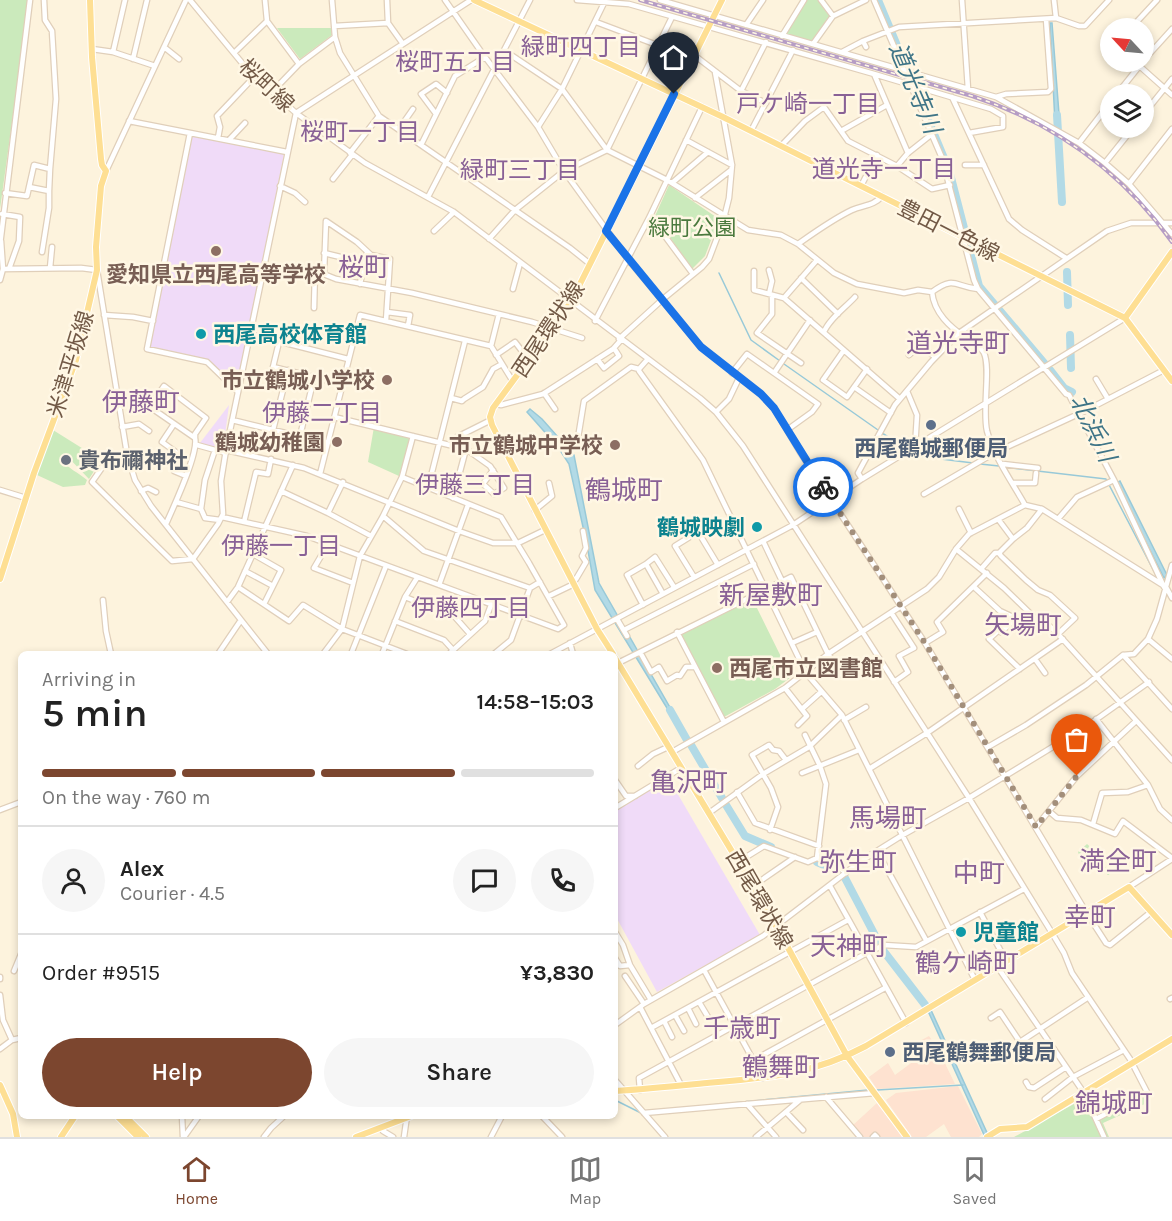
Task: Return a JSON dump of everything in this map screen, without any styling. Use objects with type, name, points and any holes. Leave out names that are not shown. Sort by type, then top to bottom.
[{"type":"main road","name":"米津平坂線","points":[[0,579],[26,498],[76,360],[97,270],[99,205],[101,186],[106,171],[101,159],[90,0]]},
{"type":"main road","name":"豊田一色線","points":[[472,0],[723,117],[1125,318],[1172,381]]},
{"type":"main road","name":"西尾環状線","points":[[491,420],[491,412],[512,380],[570,302],[722,0]]},
{"type":"main road","points":[[1125,318],[1171,254]]},
{"type":"main road","points":[[491,420],[545,530],[610,651]]},
{"type":"main road","name":"西尾環状線","points":[[618,663],[777,926],[847,1056],[908,1137]]},
{"type":"main road","points":[[618,1091],[763,1079],[794,1074],[847,1056],[906,1023],[1129,887],[1172,935]]},
{"type":"main road","points":[[987,1137],[1000,1129],[1027,1127],[1172,1039]]},
{"type":"main road","points":[[0,1085],[13,1114],[17,1137]]},
{"type":"main road","points":[[61,1137],[73,1119]]},
{"type":"main road","points":[[120,1119],[138,1137]]},
{"type":"main road","points":[[127,1119],[146,1137]]},
{"type":"main road","points":[[356,1137],[401,1119]]},
{"type":"street","points":[[0,245],[30,0]]},
{"type":"street","points":[[42,252],[49,208],[56,99],[52,31],[45,20],[44,0]]},
{"type":"street","points":[[113,52],[125,0]]},
{"type":"street","points":[[133,59],[147,0]]},
{"type":"street","points":[[106,171],[188,0]]},
{"type":"street","name":"桜町線","points":[[188,0],[255,76],[296,113],[351,154],[428,197]]},
{"type":"street","points":[[266,0],[267,21],[299,64]]},
{"type":"street","points":[[332,0],[335,37],[340,53],[379,116],[590,264]]},
{"type":"street","points":[[387,0],[388,23],[403,44]]},
{"type":"street","points":[[445,0],[538,127],[564,171],[627,258],[701,347],[761,394],[774,408],[925,643],[1106,943],[1110,945],[1151,912]]},
{"type":"street","points":[[106,462],[92,482],[172,561],[193,559],[221,519],[224,506],[221,481],[226,452],[296,113],[472,0]]},
{"type":"street","points":[[530,0],[428,197],[454,212],[716,412],[743,446],[969,798],[1064,953],[1072,973],[1087,998],[1124,1050],[1147,1092],[1096,1119]]},
{"type":"street","points":[[577,0],[629,4],[910,84],[991,109],[1004,116],[1003,128],[969,133]]},
{"type":"street","points":[[660,0],[996,97],[1053,127],[1105,163],[1129,184],[1172,234]]},
{"type":"street","points":[[681,6],[685,0]]},
{"type":"street","points":[[746,25],[763,0]]},
{"type":"street","points":[[782,36],[804,0]]},
{"type":"street","points":[[822,0],[834,15]]},
{"type":"street","points":[[813,44],[834,15],[866,0]]},
{"type":"street","points":[[874,0],[942,158],[978,289],[1082,412],[1172,598]]},
{"type":"street","points":[[962,0],[968,89]]},
{"type":"street","points":[[996,97],[1006,94],[1048,92],[1051,89],[1051,19],[1054,0]]},
{"type":"street","points":[[842,52],[887,30],[899,27],[1051,19],[1085,26],[1109,0]]},
{"type":"street","points":[[1140,18],[1157,0]]},
{"type":"street","points":[[538,127],[562,89],[604,3]]},
{"type":"street","points":[[489,239],[515,210],[564,171],[607,150],[672,16]]},
{"type":"street","points":[[234,53],[267,21]]},
{"type":"street","points":[[596,22],[657,45]]},
{"type":"street","points":[[334,26],[388,23]]},
{"type":"street","points":[[1154,48],[1172,29]]},
{"type":"street","points":[[272,92],[299,64],[335,37]]},
{"type":"street","points":[[863,41],[866,47]]},
{"type":"street","points":[[741,91],[766,42]]},
{"type":"street","points":[[164,47],[179,59]]},
{"type":"street","points":[[92,49],[113,52],[155,66]]},
{"type":"street","points":[[751,131],[793,50]]},
{"type":"street","points":[[505,51],[562,89],[607,150],[670,181],[748,230],[781,235],[798,243],[834,273],[857,284],[904,293],[918,290],[932,292],[950,282],[978,289]]},
{"type":"street","points":[[694,55],[741,91],[766,103]]},
{"type":"street","points":[[421,145],[455,76],[485,57]]},
{"type":"street","points":[[496,404],[501,405],[544,393],[614,348],[620,339],[709,259],[725,217],[731,167],[728,135],[715,72]]},
{"type":"street","points":[[1149,72],[1172,95]]},
{"type":"street","points":[[873,74],[908,153]]},
{"type":"street","points":[[218,138],[220,127],[217,116],[255,76]]},
{"type":"street","points":[[1154,101],[1172,79]]},
{"type":"street","points":[[436,114],[421,94],[436,84],[447,93]]},
{"type":"street","points":[[952,97],[1009,219],[1066,258]]},
{"type":"street","points":[[841,131],[887,105]]},
{"type":"street","points":[[595,321],[670,181],[702,107]]},
{"type":"street","points":[[781,146],[805,121],[824,107],[848,141],[897,166],[932,189],[950,185]]},
{"type":"street","points":[[399,129],[413,109]]},
{"type":"street","points":[[333,180],[379,116]]},
{"type":"street","points":[[1079,143],[1100,116]]},
{"type":"street","points":[[129,121],[287,152]]},
{"type":"street","points":[[229,140],[245,123]]},
{"type":"street","points":[[1129,184],[1172,129]]},
{"type":"street","points":[[190,133],[147,349],[207,362],[238,392]]},
{"type":"street","points":[[897,166],[908,153],[932,134]]},
{"type":"street","points":[[1105,163],[1125,138]]},
{"type":"street","points":[[686,141],[731,167]]},
{"type":"street","points":[[670,181],[708,152]]},
{"type":"street","points":[[861,186],[877,155]]},
{"type":"street","points":[[6,193],[27,196],[34,165],[50,169]]},
{"type":"street","points":[[965,165],[984,165]]},
{"type":"street","points":[[695,198],[731,167]]},
{"type":"street","points":[[280,186],[295,193],[305,202]]},
{"type":"street","points":[[29,187],[49,191]]},
{"type":"street","points":[[798,243],[854,209],[877,203],[882,196]]},
{"type":"street","points":[[434,231],[454,212]]},
{"type":"street","points":[[0,280],[19,241],[20,217],[2,214]]},
{"type":"street","points":[[650,216],[693,274]]},
{"type":"street","points":[[324,274],[326,221],[357,242],[367,252],[376,257],[390,259],[386,321]]},
{"type":"street","points":[[862,479],[858,473],[900,399],[958,333],[1107,231],[1131,224],[1172,223]]},
{"type":"street","points":[[1,238],[6,269]]},
{"type":"street","points":[[50,268],[52,247]]},
{"type":"street","points":[[360,284],[367,252]]},
{"type":"street","points":[[324,253],[353,260]]},
{"type":"street","points":[[784,298],[817,261]]},
{"type":"street","points":[[513,290],[520,263]]},
{"type":"street","points":[[264,267],[303,268],[360,284],[389,288],[552,327],[582,338]]},
{"type":"street","points":[[6,269],[81,268],[97,270],[122,427],[129,461],[141,491],[266,651]]},
{"type":"street","points":[[770,270],[772,314],[757,333],[801,363]]},
{"type":"street","points":[[314,308],[315,271]]},
{"type":"street","points":[[754,272],[754,290],[784,298],[900,399]]},
{"type":"street","points":[[801,278],[838,314]]},
{"type":"street","points":[[932,292],[942,318],[958,333],[979,346],[984,354],[986,362],[984,406],[987,431],[1025,505]]},
{"type":"street","points":[[824,332],[830,321],[855,297]]},
{"type":"street","points":[[387,312],[410,315],[408,326]]},
{"type":"street","points":[[499,314],[491,346],[512,380]]},
{"type":"street","points":[[104,315],[153,321]]},
{"type":"street","points":[[320,474],[358,316],[491,346]]},
{"type":"street","points":[[555,651],[793,525],[862,479],[1125,318]]},
{"type":"street","points":[[774,373],[810,320]]},
{"type":"street","points":[[250,334],[348,359]]},
{"type":"street","points":[[428,488],[465,341]]},
{"type":"street","points":[[279,342],[273,367],[342,384]]},
{"type":"street","points":[[496,355],[515,342],[530,358]]},
{"type":"street","points":[[909,355],[920,345],[935,357]]},
{"type":"street","points":[[597,359],[604,368],[619,356],[614,348]]},
{"type":"street","points":[[844,350],[823,380],[846,397],[867,369]]},
{"type":"street","points":[[732,373],[747,354],[818,404],[812,412],[788,430]]},
{"type":"street","points":[[639,369],[647,360]]},
{"type":"street","points":[[451,398],[462,401],[483,387],[493,369],[502,364]]},
{"type":"street","points":[[578,438],[584,401],[631,367],[639,369],[699,453],[806,673],[843,718],[975,980]]},
{"type":"street","points":[[273,430],[288,370]]},
{"type":"street","points":[[924,494],[996,452],[1164,370]]},
{"type":"street","points":[[300,436],[314,378]]},
{"type":"street","points":[[716,412],[729,399],[739,378]]},
{"type":"street","points":[[1096,379],[1108,399]]},
{"type":"street","points":[[166,524],[186,476],[196,445],[195,438],[206,418],[164,386],[150,405],[195,438]]},
{"type":"street","points":[[854,387],[891,413]]},
{"type":"street","points":[[907,391],[917,415],[915,448]]},
{"type":"street","points":[[544,393],[555,409]]},
{"type":"street","points":[[334,417],[466,449],[493,470],[504,488],[494,494],[483,484],[493,470]]},
{"type":"street","points":[[232,420],[327,443]]},
{"type":"street","points":[[453,446],[457,437],[491,420]]},
{"type":"street","points":[[122,427],[139,424],[149,430]]},
{"type":"street","points":[[174,424],[162,442],[180,455],[174,471],[186,476]]},
{"type":"street","points":[[325,651],[342,628],[360,556],[402,477],[413,436]]},
{"type":"street","points":[[196,445],[293,465],[343,482],[388,503],[493,543],[518,543],[545,530]]},
{"type":"street","points":[[453,498],[466,449]]},
{"type":"street","points":[[215,450],[205,480],[201,509],[205,518],[244,522],[308,536],[558,629],[564,625],[501,517],[402,477]]},
{"type":"street","points":[[244,522],[256,472],[268,474],[271,459]]},
{"type":"street","points":[[1002,464],[1037,470],[1035,483],[1013,483]]},
{"type":"street","points":[[227,602],[238,586],[293,465]]},
{"type":"street","points":[[1058,519],[1077,497],[1114,480]]},
{"type":"street","points":[[328,513],[343,482]]},
{"type":"street","points":[[535,510],[552,496],[549,483]]},
{"type":"street","points":[[141,491],[148,488],[156,492]]},
{"type":"street","points":[[0,490],[26,498]]},
{"type":"street","points":[[281,491],[370,536]]},
{"type":"street","points":[[176,502],[201,509]]},
{"type":"street","points":[[439,585],[468,504]]},
{"type":"street","points":[[638,766],[653,754],[670,749],[724,722],[785,688],[828,654],[892,614],[936,582],[956,549],[971,533],[1025,505],[1042,509],[1165,586]]},
{"type":"street","points":[[959,509],[971,533]]},
{"type":"street","points":[[981,569],[995,553],[999,553],[1027,528],[1042,509]]},
{"type":"street","points":[[383,516],[424,551],[530,588]]},
{"type":"street","points":[[998,519],[1013,539]]},
{"type":"street","points":[[549,596],[573,582],[586,562],[582,556],[586,548],[583,531]]},
{"type":"street","points":[[694,577],[675,546],[696,533],[718,565]]},
{"type":"street","points":[[763,541],[782,581]]},
{"type":"street","points":[[328,544],[314,568],[353,583]]},
{"type":"street","points":[[956,549],[987,573],[1038,622],[1045,622],[1058,634],[1172,760]]},
{"type":"street","points":[[999,553],[1026,580],[1050,596],[1075,618],[1058,634]]},
{"type":"street","points":[[253,554],[281,570],[264,604]]},
{"type":"street","points":[[644,605],[627,575],[656,557],[674,587]]},
{"type":"street","points":[[646,564],[663,594]]},
{"type":"street","points":[[624,630],[754,564]]},
{"type":"street","points":[[352,651],[386,566]]},
{"type":"street","points":[[245,570],[273,586]]},
{"type":"street","points":[[1132,664],[1134,654],[1148,639],[1157,619],[1170,572]]},
{"type":"street","points":[[925,643],[943,632],[937,622],[987,573]]},
{"type":"street","points":[[618,659],[640,652],[791,577],[828,654],[842,675]]},
{"type":"street","points":[[383,651],[405,597],[417,578]]},
{"type":"street","points":[[498,651],[511,640],[530,588],[540,582]]},
{"type":"street","points":[[238,586],[289,621],[303,605],[342,628],[400,651]]},
{"type":"street","points":[[974,587],[995,607],[1012,617],[1013,621],[989,639],[1020,669]]},
{"type":"street","points":[[405,597],[455,617],[470,634]]},
{"type":"street","points":[[103,600],[110,651]]},
{"type":"street","points":[[452,651],[485,621],[491,605]]},
{"type":"street","points":[[892,614],[914,648],[899,656],[908,672],[894,682]]},
{"type":"street","points":[[620,618],[627,636]]},
{"type":"street","points":[[220,651],[241,620]]},
{"type":"street","points":[[395,621],[444,640],[450,651]]},
{"type":"street","points":[[677,632],[724,722]]},
{"type":"street","points":[[792,643],[817,632]]},
{"type":"street","points":[[869,770],[1063,639]]},
{"type":"street","points":[[1148,639],[1172,659]]},
{"type":"street","points":[[570,643],[572,651]]},
{"type":"street","points":[[640,652],[651,672],[659,668],[667,681],[677,675],[680,676],[687,667],[694,667]]},
{"type":"street","points":[[988,747],[1026,725],[1124,656],[1134,654]]},
{"type":"street","points":[[1124,656],[1172,710]]},
{"type":"street","points":[[1035,659],[1045,673]]},
{"type":"street","points":[[618,1023],[651,1000],[777,926],[877,850],[969,798],[1120,704],[1149,682]]},
{"type":"street","points":[[785,688],[807,716],[798,725]]},
{"type":"street","points":[[802,709],[821,692]]},
{"type":"street","points":[[709,813],[763,774],[809,747],[843,718],[866,707]]},
{"type":"street","points":[[1096,719],[1148,785],[1160,809],[1172,820]]},
{"type":"street","points":[[1036,827],[1077,776],[1136,721]]},
{"type":"street","points":[[805,735],[826,784],[818,858]]},
{"type":"street","points":[[770,830],[778,807],[771,788],[752,755],[769,745],[773,750],[779,751],[786,760]]},
{"type":"street","points":[[802,772],[859,750]]},
{"type":"street","points":[[618,806],[681,768]]},
{"type":"street","points":[[618,784],[626,796],[635,796]]},
{"type":"street","points":[[1093,824],[1102,793],[1128,792],[1148,785]]},
{"type":"street","points":[[737,792],[755,823],[819,846]]},
{"type":"street","points":[[0,810],[18,803]]},
{"type":"street","points":[[1050,812],[1057,818],[1073,818],[1115,834],[1124,821],[1172,859],[1129,887]]},
{"type":"street","points":[[738,862],[764,846],[808,862],[818,858],[839,867],[846,873]]},
{"type":"street","points":[[877,850],[926,940]]},
{"type":"street","points":[[753,886],[795,857]]},
{"type":"street","points":[[830,886],[906,1023]]},
{"type":"street","points":[[640,1089],[639,1078],[884,945],[916,947],[1024,889]]},
{"type":"street","points":[[980,912],[1006,961]]},
{"type":"street","points":[[651,1028],[848,920]]},
{"type":"street","points":[[618,937],[630,965],[651,1000]]},
{"type":"street","points":[[14,971],[18,961]]},
{"type":"street","points":[[618,963],[620,966],[630,965]]},
{"type":"street","points":[[997,966],[1074,1077],[1104,1137]]},
{"type":"street","points":[[704,969],[763,1079]]},
{"type":"street","points":[[625,976],[681,1085]]},
{"type":"street","points":[[754,1059],[885,988]]},
{"type":"street","points":[[0,995],[3,1020],[12,1040]]},
{"type":"street","points":[[992,1018],[1000,1012],[1020,1042],[1087,998]]},
{"type":"street","points":[[699,1002],[708,1017]]},
{"type":"street","points":[[688,1008],[696,1024]]},
{"type":"street","points":[[675,1015],[684,1031]]},
{"type":"street","points":[[664,1021],[672,1037]]},
{"type":"street","points":[[0,1049],[12,1040],[18,1039]]},
{"type":"street","points":[[1045,1099],[1074,1077],[1124,1050]]},
{"type":"street","points":[[1026,1082],[1029,1087],[1034,1088],[1066,1066]]},
{"type":"street","points":[[618,1084],[665,1137]]},
{"type":"street","points":[[644,1113],[875,1093]]},
{"type":"street","points":[[826,1097],[860,1137]]},
{"type":"street","points":[[756,1137],[800,1100]]},
{"type":"street","points":[[747,1104],[776,1137]]},
{"type":"street","points":[[786,1112],[803,1130]]},
{"type":"street","points":[[182,1119],[184,1137]]},
{"type":"street","points":[[184,1137],[197,1119]]},
{"type":"street","points":[[264,1137],[281,1119]]},
{"type":"street","points":[[404,1137],[407,1119]]},
{"type":"street","points":[[491,1137],[500,1119]]},
{"type":"street","points":[[545,1119],[562,1137]]},
{"type":"street","points":[[381,1128],[393,1137]]},
{"type":"shaded area","name":"愛知県立西尾高等学校","points":[[191,135],[284,154],[237,387],[207,361],[149,348]]},
{"type":"shaded area","points":[[229,405],[223,450],[200,443]]},
{"type":"shaded area","points":[[669,779],[760,935],[657,992],[618,920],[618,808]]},
{"type":"shaded area","points":[[929,1036],[955,1084],[877,1089],[869,1077],[888,1063],[895,1075],[922,1055],[916,1043]]},
{"type":"shaded area","points":[[958,1086],[982,1134],[979,1137],[951,1137],[944,1124],[926,1137],[912,1137],[886,1100],[896,1093]]},
{"type":"shaded area","points":[[877,1103],[902,1137],[856,1137],[859,1133],[852,1126]]},
{"type":"green space","points":[[0,0],[29,0],[0,209]]},
{"type":"green space","points":[[807,0],[818,0],[830,16],[813,41],[785,34]]},
{"type":"green space","points":[[277,28],[331,28],[332,35],[300,59]]},
{"type":"green space","name":"緑町公園","points":[[669,185],[719,219],[705,256],[692,269],[655,216]]},
{"type":"green space","points":[[374,427],[411,436],[399,476],[368,462]]},
{"type":"green space","points":[[53,430],[101,460],[89,479],[65,454],[60,458],[87,480],[85,485],[63,487],[37,475]]},
{"type":"green space","points":[[752,598],[791,677],[775,689],[724,717],[679,634]]},
{"type":"green space","points":[[1087,844],[1100,856],[1100,860],[1096,861],[1108,869],[1122,866],[1117,873],[1113,872],[1108,875],[1096,865],[1085,870],[1078,852]]},
{"type":"green space","points":[[1090,1093],[1102,1122],[1101,1119],[1144,1096],[1147,1103],[1103,1123],[1109,1137],[1014,1137],[1081,1100]]},
{"type":"water","points":[[1050,23],[1052,23],[1060,127],[1055,123]]},
{"type":"water","points":[[530,409],[574,455],[599,583],[676,718],[673,718],[595,590],[569,464],[558,447],[527,412]]},
{"type":"water","name":"北浜川","points":[[1120,481],[1167,575],[1164,578],[1116,483]]},
{"type":"water","points":[[931,1010],[989,1137],[985,1137],[928,1011]]},
{"type":"waterway","name":"道光寺川","points":[[878,0],[949,170],[979,286],[1045,364]]},
{"type":"waterway","name":"北浜川","points":[[1057,115],[1062,202]]},
{"type":"waterway","name":"北浜川","points":[[1067,272],[1068,305]]},
{"type":"waterway","points":[[719,273],[751,340],[780,361]]},
{"type":"waterway","name":"北浜川","points":[[1070,335],[1071,368]]},
{"type":"waterway","points":[[784,364],[878,430]]},
{"type":"waterway","name":"道光寺川","points":[[1050,370],[1064,388],[1072,392]]},
{"type":"waterway","points":[[882,433],[904,447]]},
{"type":"waterway","points":[[917,456],[973,463]]},
{"type":"waterway","points":[[980,464],[999,466]]},
{"type":"waterway","points":[[1004,467],[1106,479],[1157,577]]},
{"type":"waterway","points":[[670,710],[687,740]]},
{"type":"waterway","points":[[691,745],[722,798]]},
{"type":"waterway","points":[[726,805],[745,836],[771,847]]},
{"type":"waterway","points":[[817,862],[840,872]]},
{"type":"waterway","points":[[845,878],[879,943]]},
{"type":"waterway","points":[[882,949],[926,1006]]},
{"type":"waterway","points":[[877,1090],[963,1085]]},
{"type":"waterway","points":[[711,1105],[868,1090]]},
{"type":"waterway","points":[[618,1102],[641,1113]]},
{"type":"railway","points":[[640,0],[972,96],[1031,120],[1084,153],[1108,172],[1131,193],[1172,242]]},
{"type":"way so far","points":[[823,487],[925,643],[1036,827],[1077,776]]},
{"type":"place","name":"愛知県立西尾高等学校","points":[[216,251]]},
{"type":"place","name":"西尾高校体育館","points":[[201,334]]},
{"type":"place","name":"市立鶴城小学校","points":[[387,380]]},
{"type":"place","name":"西尾鶴城郵便局","points":[[931,425]]},
{"type":"place","name":"鶴城幼稚園","points":[[337,442]]},
{"type":"place","name":"市立鶴城中学校","points":[[615,445]]},
{"type":"place","name":"貴布禰神社","points":[[66,460]]},
{"type":"place","name":"鶴城映劇","points":[[757,527]]},
{"type":"place","name":"西尾市立図書館","points":[[717,668]]},
{"type":"place","name":"児童館","points":[[961,932]]},
{"type":"place","name":"西尾鶴舞郵便局","points":[[890,1052]]},
{"type":"district","name":"緑町四丁目","points":[[581,47]]},
{"type":"district","name":"桜町五丁目","points":[[455,62]]},
{"type":"district","name":"戸ケ崎一丁目","points":[[808,104]]},
{"type":"district","name":"桜町一丁目","points":[[360,132]]},
{"type":"district","name":"道光寺一丁目","points":[[884,169]]},
{"type":"district","name":"緑町三丁目","points":[[520,170]]},
{"type":"district","name":"桜町","points":[[364,267]]},
{"type":"district","name":"道光寺町","points":[[958,343]]},
{"type":"district","name":"伊藤町","points":[[141,402]]},
{"type":"district","name":"伊藤二丁目","points":[[322,413]]},
{"type":"district","name":"伊藤三丁目","points":[[475,485]]},
{"type":"district","name":"鶴城町","points":[[624,490]]},
{"type":"district","name":"伊藤一丁目","points":[[281,546]]},
{"type":"district","name":"新屋敷町","points":[[771,595]]},
{"type":"district","name":"伊藤四丁目","points":[[471,608]]},
{"type":"district","name":"矢場町","points":[[1023,625]]},
{"type":"district","name":"亀沢町","points":[[689,782]]},
{"type":"district","name":"馬場町","points":[[888,818]]},
{"type":"district","name":"満全町","points":[[1118,861]]},
{"type":"district","name":"弥生町","points":[[858,862]]},
{"type":"district","name":"中町","points":[[979,873]]},
{"type":"district","name":"幸町","points":[[1090,917]]},
{"type":"district","name":"天神町","points":[[849,946]]},
{"type":"district","name":"鶴ケ崎町","points":[[967,963]]},
{"type":"district","name":"千歳町","points":[[742,1028]]},
{"type":"district","name":"鶴舞町","points":[[781,1067]]},
{"type":"district","name":"錦城町","points":[[1114,1103]]},
{"type":"route","points":[[674,94],[606,231],[701,347],[761,394],[774,408],[823,487]]}]
